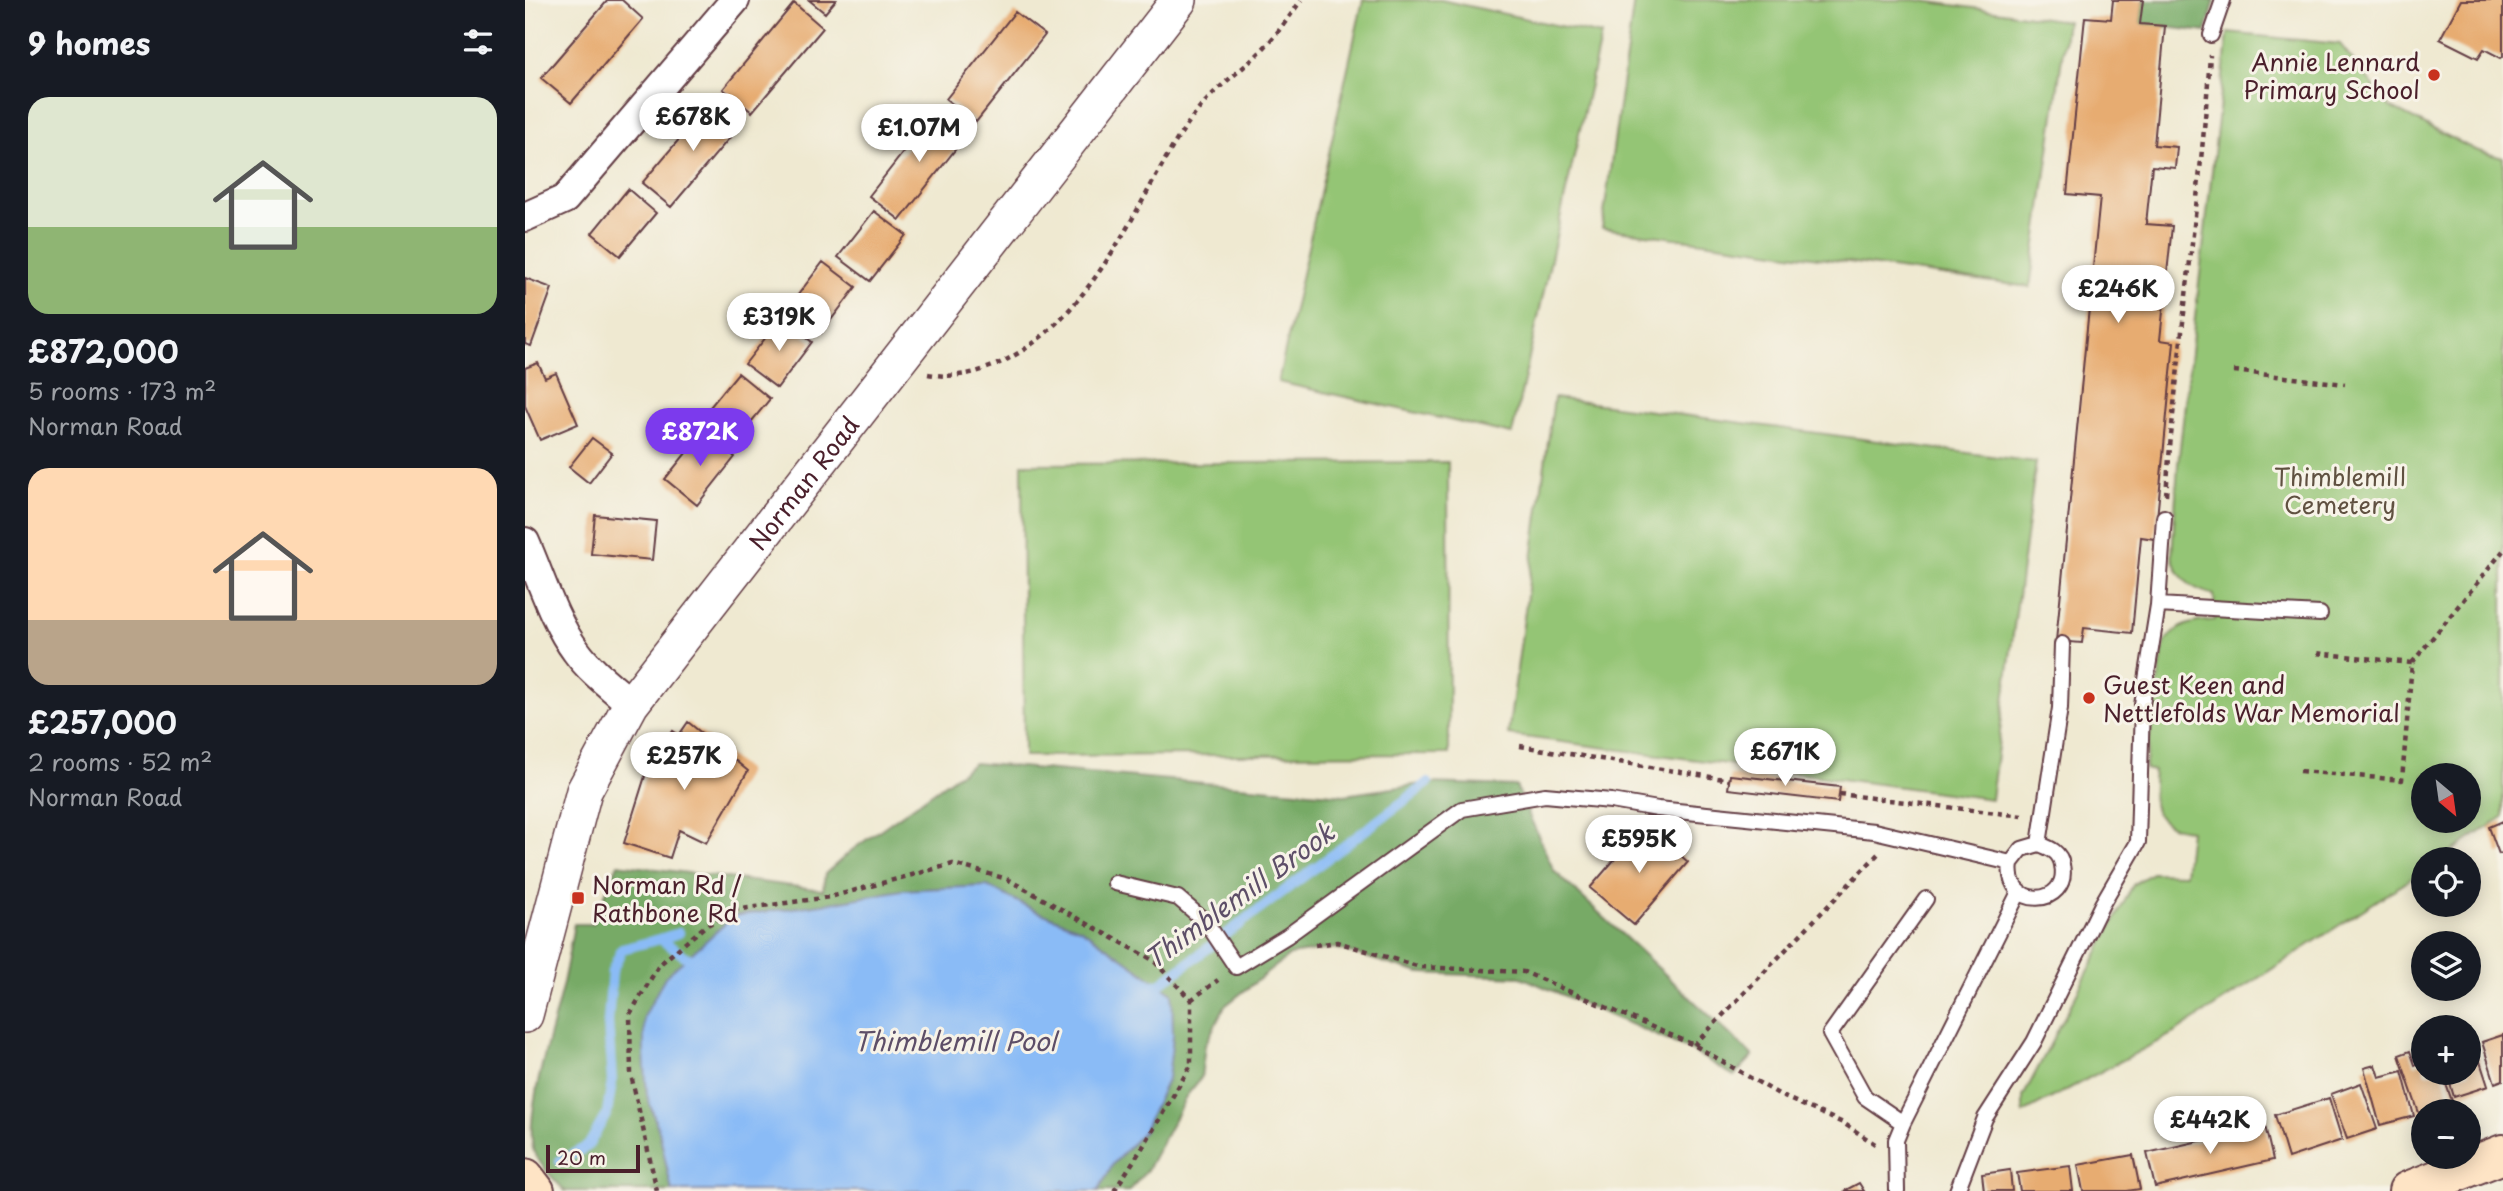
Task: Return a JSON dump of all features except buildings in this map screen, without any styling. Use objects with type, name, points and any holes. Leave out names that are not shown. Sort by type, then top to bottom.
[{"type":"main road","points":[[2408,1191],[2503,1154]]},
{"type":"main road","points":[[525,1178],[535,1191]]},
{"type":"street","points":[[525,218],[565,199],[735,0]]},
{"type":"street","name":"Norman Road","points":[[525,1015],[584,791],[631,704],[1179,0]]},
{"type":"street","points":[[525,542],[574,649],[592,670],[631,704]]},
{"type":"lane","points":[[2211,35],[2224,0]]},
{"type":"lane","points":[[1957,1191],[1985,1118],[2034,1042],[2102,904],[2138,842],[2142,705],[2158,605],[2164,517]]},
{"type":"lane","points":[[2158,605],[2320,614]]},
{"type":"lane","points":[[2039,844],[2060,708],[2062,643]]},
{"type":"lane","points":[[1115,883],[1178,898],[1206,922],[1236,967],[1287,936],[1462,809],[1545,794],[1658,809],[1874,831],[2011,863]]},
{"type":"lane","points":[[2039,844],[2051,848],[2062,861],[2063,880],[2058,888],[2044,897],[2027,897],[2019,892],[2012,881],[2011,863],[2022,849],[2039,844]]},
{"type":"lane","points":[[1897,1191],[1896,1140],[1903,1122],[2019,892]]},
{"type":"lane","points":[[1903,1122],[1865,1097],[1830,1034],[1926,899]]},
{"type":"path","points":[[922,373],[954,376],[974,373],[1002,363],[1029,349],[1068,311],[1108,258],[1168,152],[1207,100],[1260,52],[1301,0]]},
{"type":"path","points":[[2164,517],[2171,429],[2203,148],[2211,35]]},
{"type":"path","points":[[2234,371],[2345,384]]},
{"type":"path","points":[[2300,771],[2402,780],[2411,663],[2503,551]]},
{"type":"path","points":[[2316,653],[2411,663]]},
{"type":"path","points":[[1520,746],[1730,780]]},
{"type":"path","points":[[1839,794],[2034,818]]},
{"type":"path","points":[[1694,1045],[1896,836]]},
{"type":"path","points":[[657,1191],[631,1075],[630,1014],[659,965],[703,927],[734,910],[830,897],[953,864],[1007,879],[1153,961],[1191,1000],[1191,1065],[1114,1191]]},
{"type":"path","points":[[1287,936],[1300,947],[1337,942],[1420,967],[1524,972],[1694,1045],[1782,1096],[1843,1123],[1896,1158]]},
{"type":"path","points":[[1191,1000],[1236,967]]},
{"type":"green space","points":[[1363,0],[1441,0],[1601,35],[1512,434],[1278,382]]},
{"type":"green space","points":[[1634,0],[1916,0],[2067,21],[2030,287],[1602,228]]},
{"type":"green space","points":[[2143,0],[2215,0],[2206,32],[2140,24]]},
{"type":"green space","name":"Thimblemill Cemetery","points":[[2228,33],[2340,44],[2390,107],[2475,150],[2503,158],[2503,817],[2481,832],[2481,763],[2411,763],[2411,833],[2479,833],[2458,847],[2411,847],[2411,878],[2174,1033],[2023,1113],[2023,1097],[2133,885],[2152,873],[2185,874],[2190,830],[2167,824],[2161,818],[2154,803],[2154,771],[2145,769],[2164,644],[2174,632],[2186,625],[2215,620],[2214,595],[2187,582],[2178,571],[2172,556],[2178,464]]},
{"type":"green space","points":[[1554,398],[2036,462],[1991,799],[1508,735]]},
{"type":"green space","points":[[1448,462],[1449,754],[1024,756],[1022,464]]},
{"type":"green space","points":[[974,763],[1344,795],[1428,783],[1516,786],[1554,871],[1753,1056],[1734,1076],[1690,1050],[1521,977],[1419,973],[1335,948],[1290,955],[1225,1006],[1205,1045],[1201,1078],[1187,1095],[1147,1170],[1129,1191],[1098,1191],[1113,1164],[1143,1132],[1168,1078],[1173,1036],[1172,993],[1081,929],[1036,911],[987,886],[902,890],[734,916],[644,1017],[647,1095],[659,1131],[672,1191],[565,1191],[543,1166],[533,1149],[536,1091],[564,979],[574,924],[592,924],[618,864],[823,890],[825,874],[852,850]]},
{"type":"water","name":"Thimblemill Pool","points":[[987,886],[1036,911],[1081,929],[1172,993],[1173,1036],[1168,1078],[1143,1132],[1113,1164],[1098,1191],[672,1191],[659,1131],[647,1095],[644,1053],[644,1017],[665,977],[734,916],[902,890]]},
{"type":"waterway","name":"Thimblemill Brook","points":[[1150,986],[1160,984],[1428,783]]},
{"type":"waterway","name":"Thimblemill Brook","points":[[660,939],[679,933]]},
{"type":"waterway","name":"Thimblemill Brook","points":[[560,1161],[588,1146],[607,1113],[612,1082],[608,1022],[612,971],[622,949],[660,939],[696,961]]},
{"type":"place","name":"Annie Lennard Primary School","points":[[2434,75]]},
{"type":"place","name":"Guest Keen and Nettlefolds War Memorial","points":[[2089,698]]},
{"type":"place","name":"Norman Rd / Rathbone Rd","points":[[578,898]]}]
